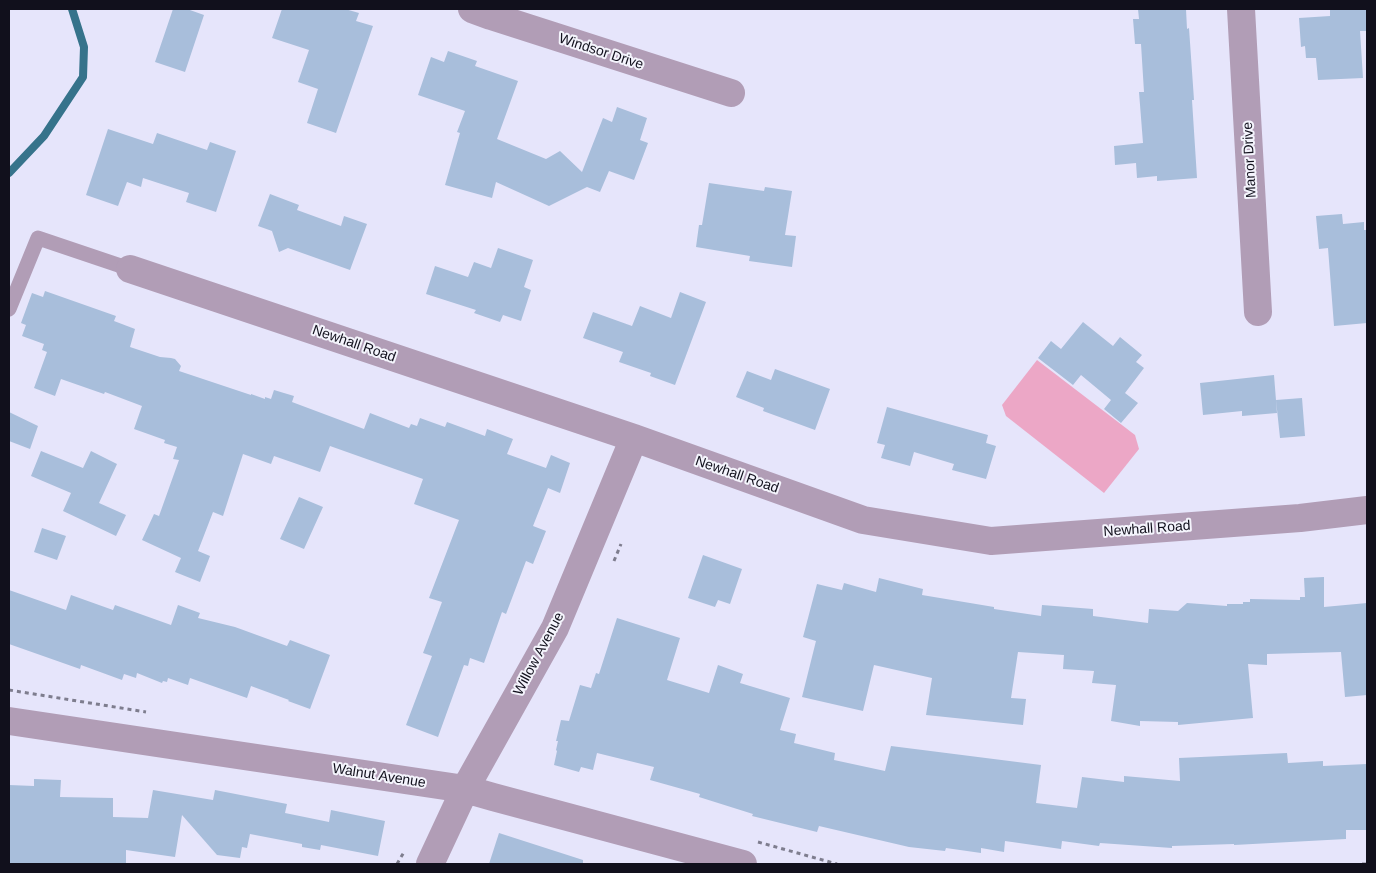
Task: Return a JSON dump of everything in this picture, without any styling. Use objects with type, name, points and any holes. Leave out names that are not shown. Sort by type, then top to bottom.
[{"type":"street","name":"Manor Drive","points":[[1241,9],[1258,312]]},
{"type":"street","name":"Windsor Drive","points":[[486,11],[731,93]]},
{"type":"street","name":"Newhall Road","points":[[130,269],[634,438],[863,520],[992,541],[1300,518],[1367,510]]},
{"type":"street","name":"Willow Avenue","points":[[430,864],[466,789],[555,628],[634,438]]},
{"type":"street","name":"Walnut Avenue","points":[[9,721],[466,789],[493,798],[748,852]]},
{"type":"lane","points":[[9,310],[38,238],[130,269]]},
{"type":"path","points":[[613,564],[623,539]]},
{"type":"path","points":[[748,852],[837,864]]},
{"type":"path","points":[[1362,864],[1367,864]]},
{"type":"shaded area","points":[[1037,360],[1135,435],[1139,449],[1104,493],[1006,416],[1002,405]]},
{"type":"building","points":[[173,9],[187,9],[204,15],[185,72],[155,62]]},
{"type":"building","points":[[282,9],[345,9],[359,13],[356,21],[373,26],[336,133],[307,123],[318,89],[298,82],[309,50],[272,38]]},
{"type":"building","points":[[1138,9],[1186,9],[1194,100],[1192,100],[1197,178],[1157,181],[1157,176],[1137,178],[1136,163],[1115,165],[1114,146],[1143,143],[1139,92],[1144,92],[1141,44],[1135,44],[1133,19],[1139,19]]},
{"type":"building","points":[[1330,9],[1367,9],[1367,31],[1360,31],[1363,78],[1318,80],[1316,58],[1306,58],[1305,46],[1301,47],[1299,18],[1330,16]]},
{"type":"building","points":[[448,51],[477,61],[475,66],[518,81],[497,139],[546,159],[560,151],[582,172],[603,118],[612,122],[617,107],[647,118],[640,140],[648,143],[634,180],[609,171],[600,192],[587,187],[549,206],[496,182],[492,198],[445,185],[460,133],[457,132],[465,111],[418,95],[431,57],[444,62]]},
{"type":"building","points":[[108,129],[153,144],[157,133],[207,150],[210,142],[236,151],[216,212],[186,202],[189,193],[143,178],[141,187],[127,182],[118,206],[86,195]]},
{"type":"building","points":[[709,183],[764,191],[765,187],[792,191],[785,235],[796,236],[792,267],[749,261],[750,256],[696,247],[699,225],[702,225]]},
{"type":"building","points":[[270,194],[299,205],[297,210],[341,226],[344,216],[367,224],[350,270],[288,248],[279,252],[272,231],[258,226]]},
{"type":"building","points":[[1342,214],[1343,224],[1364,222],[1364,230],[1367,230],[1367,323],[1334,326],[1328,248],[1319,249],[1316,216]]},
{"type":"building","points":[[498,248],[533,260],[524,287],[531,290],[521,321],[503,315],[500,322],[474,313],[476,310],[426,294],[435,266],[468,277],[474,262],[491,268]]},
{"type":"building","points":[[45,291],[116,316],[114,321],[135,329],[130,347],[160,357],[175,359],[181,366],[179,371],[251,395],[271,399],[274,390],[294,396],[292,402],[364,429],[370,413],[409,428],[411,424],[417,426],[420,418],[445,427],[447,422],[485,436],[487,429],[513,439],[507,454],[546,468],[551,455],[570,463],[560,493],[548,488],[533,526],[546,531],[533,564],[526,561],[506,614],[502,612],[484,663],[470,658],[468,666],[464,665],[438,737],[406,725],[432,656],[423,653],[442,602],[429,598],[459,520],[414,504],[423,479],[330,446],[320,472],[274,456],[271,464],[243,454],[223,516],[213,512],[198,551],[210,556],[200,582],[175,572],[181,558],[142,540],[154,514],[159,516],[179,460],[173,459],[177,447],[164,443],[165,440],[134,429],[142,406],[105,392],[104,394],[61,379],[55,396],[34,388],[47,352],[42,350],[44,344],[22,336],[26,325],[21,323],[32,293],[43,297]]},
{"type":"building","points":[[680,292],[706,302],[675,385],[650,376],[651,373],[619,362],[623,352],[583,338],[593,312],[632,326],[640,306],[671,318]]},
{"type":"building","points":[[1083,322],[1113,346],[1120,337],[1142,355],[1136,362],[1144,368],[1125,393],[1138,403],[1121,423],[1104,409],[1111,400],[1081,375],[1073,385],[1038,358],[1051,341],[1061,349]]},
{"type":"building","points":[[775,369],[830,389],[815,430],[763,411],[764,408],[736,397],[747,371],[771,380]]},
{"type":"building","points":[[1274,375],[1277,413],[1242,416],[1242,411],[1203,415],[1200,383]]},
{"type":"building","points":[[1302,398],[1305,436],[1280,438],[1276,400]]},
{"type":"building","points":[[887,407],[988,435],[986,443],[996,446],[986,479],[952,470],[954,464],[914,452],[910,466],[881,458],[885,445],[877,443]]},
{"type":"building","points":[[9,412],[38,426],[30,449],[9,441]]},
{"type":"building","points":[[41,451],[83,468],[91,451],[117,464],[99,503],[126,515],[116,536],[63,511],[71,493],[31,476]]},
{"type":"building","points":[[299,497],[323,507],[304,549],[280,539]]},
{"type":"building","points":[[42,528],[66,536],[57,560],[34,552]]},
{"type":"building","points":[[703,555],[742,569],[730,604],[718,600],[715,607],[688,598]]},
{"type":"building","points":[[1324,577],[1324,607],[1367,603],[1367,695],[1345,697],[1341,652],[1267,654],[1267,665],[1248,664],[1253,718],[1178,725],[1178,722],[1140,721],[1140,726],[1111,721],[1116,685],[1092,683],[1094,671],[1063,669],[1064,655],[1018,652],[1011,698],[1026,699],[1023,725],[926,715],[932,678],[874,665],[863,711],[802,697],[816,641],[803,637],[817,584],[842,590],[844,583],[876,592],[879,578],[923,589],[922,595],[994,607],[994,609],[1041,616],[1042,605],[1093,609],[1093,616],[1148,623],[1149,609],[1178,611],[1187,603],[1227,606],[1227,604],[1250,602],[1250,599],[1300,600],[1300,597],[1305,597],[1304,578]]},
{"type":"building","points":[[9,590],[66,610],[71,595],[113,610],[115,605],[171,625],[178,605],[200,613],[198,618],[235,627],[287,646],[290,640],[330,655],[310,709],[251,686],[247,698],[190,678],[188,685],[168,678],[167,682],[163,681],[162,683],[137,673],[136,678],[124,674],[122,680],[81,665],[80,669],[9,644]]},
{"type":"building","points":[[617,618],[680,638],[667,680],[709,693],[718,665],[743,674],[740,683],[790,698],[780,730],[796,734],[794,743],[835,753],[834,760],[885,771],[891,746],[1041,765],[1036,803],[1077,808],[1082,777],[1124,782],[1124,776],[1180,781],[1179,758],[1287,753],[1288,763],[1323,761],[1323,766],[1367,764],[1367,830],[1346,830],[1346,839],[1234,845],[1172,846],[1172,848],[1100,843],[1099,846],[1062,841],[1061,849],[1005,841],[1004,852],[981,848],[981,853],[946,848],[945,851],[909,847],[819,826],[817,832],[752,816],[753,814],[699,797],[700,794],[650,780],[654,767],[597,753],[593,770],[581,767],[579,772],[554,765],[558,741],[556,741],[561,720],[569,721],[580,685],[591,688],[596,673],[599,674]]},
{"type":"building","points":[[34,779],[61,780],[60,797],[113,798],[113,817],[148,818],[153,790],[213,800],[215,790],[287,804],[285,813],[329,822],[331,810],[385,821],[378,856],[321,845],[320,850],[302,847],[302,844],[250,834],[247,848],[242,847],[240,858],[217,855],[182,815],[175,857],[126,850],[126,864],[9,864],[9,785],[34,786]]},
{"type":"building","points":[[499,833],[583,860],[583,864],[489,864]]},
{"type":"waterway","points":[[9,173],[44,136],[83,77],[84,47],[72,9]]}]
